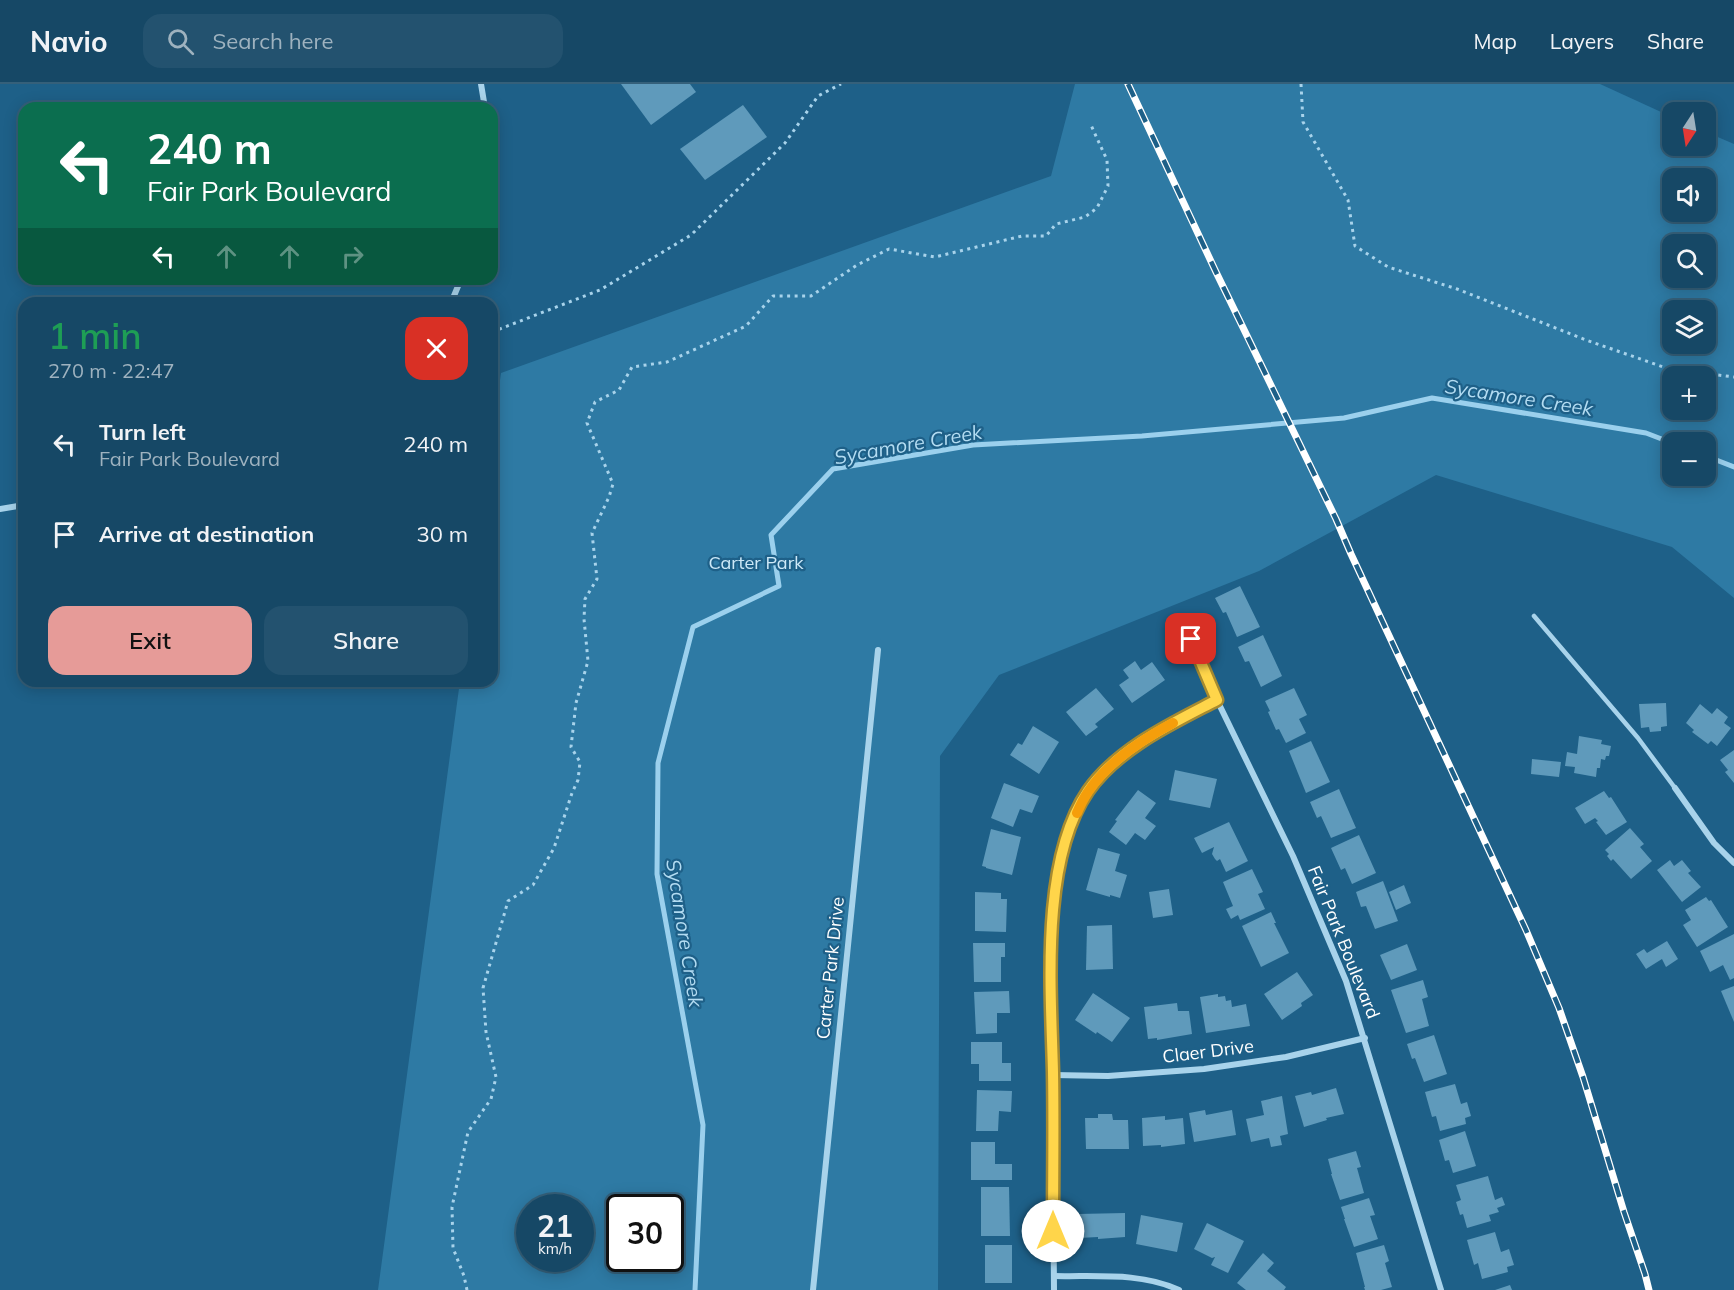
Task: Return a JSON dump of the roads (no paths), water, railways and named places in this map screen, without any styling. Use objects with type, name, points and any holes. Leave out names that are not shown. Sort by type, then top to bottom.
[{"type":"street","points":[[482,84],[484,102]]},
{"type":"street","points":[[0,509],[18,506]]},
{"type":"street","name":"Fair Park Boulevard","points":[[1182,619],[1217,700],[1322,920],[1346,981],[1441,1290]]},
{"type":"street","name":"Carter Park Drive","points":[[813,1290],[878,650]]},
{"type":"street","points":[[1054,1290],[1052,912],[1061,857],[1073,820],[1088,791],[1107,770],[1157,732],[1217,700]]},
{"type":"street","points":[[1675,788],[1714,843],[1734,863]]},
{"type":"street","name":"Claer Drive","points":[[1053,1075],[1108,1076],[1204,1069],[1286,1057],[1365,1038]]},
{"type":"street","points":[[1054,1276],[1150,1280],[1179,1290]]},
{"type":"lane","points":[[1534,616],[1638,738],[1675,788]]},
{"type":"waterway","name":"Sycamore Creek","points":[[695,1290],[703,1125],[657,874],[658,763],[693,627],[779,586],[771,535],[833,469],[973,445],[1142,436],[1344,418],[1432,398],[1646,433],[1662,439]]},
{"type":"waterway","name":"Sycamore Creek","points":[[1716,460],[1734,467]]},
{"type":"railway","points":[[1128,84],[1336,519],[1526,930],[1559,1008],[1583,1077],[1649,1290]]},
{"type":"park label","name":"Carter Park","points":[[756,562]]}]
